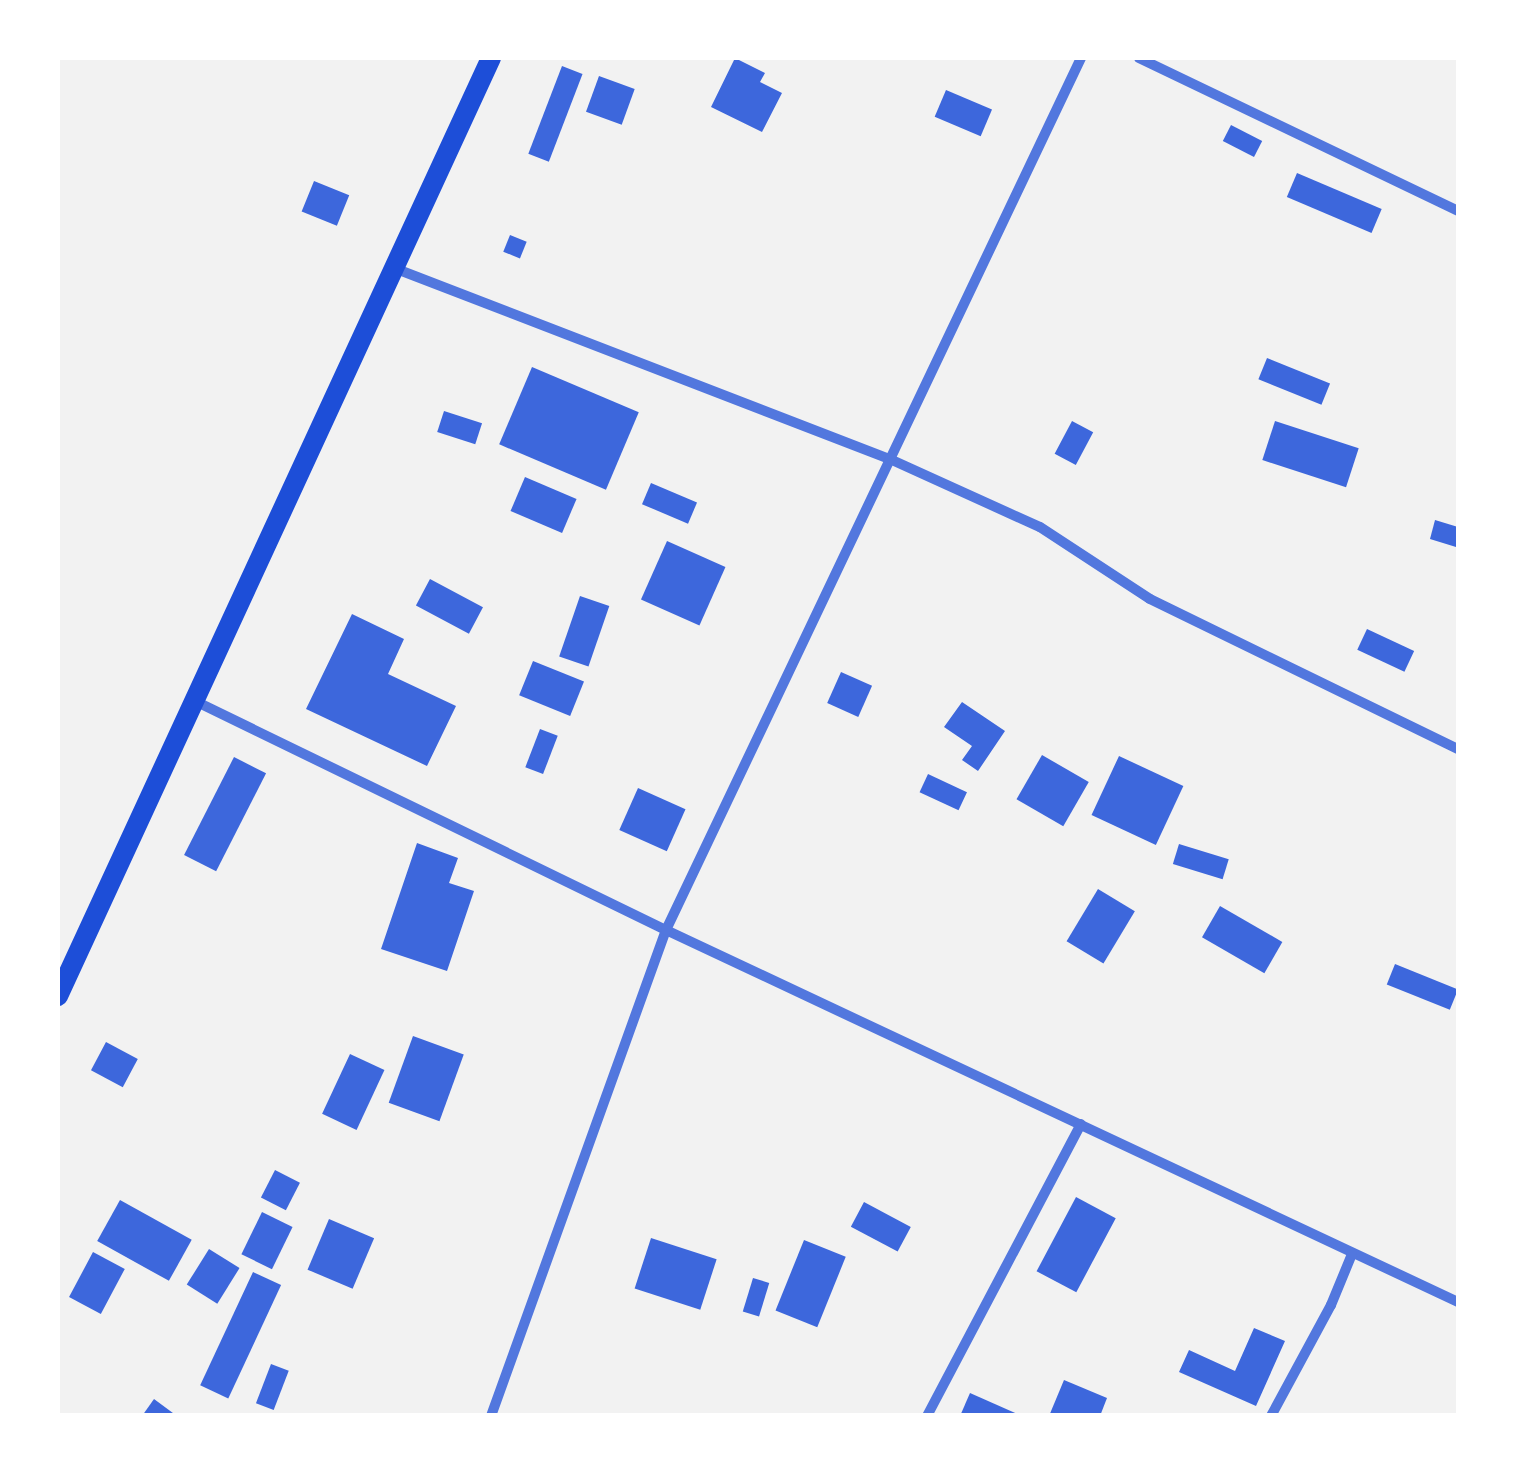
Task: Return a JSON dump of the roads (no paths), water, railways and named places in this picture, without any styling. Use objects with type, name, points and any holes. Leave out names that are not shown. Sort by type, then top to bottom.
[{"type":"main road","points":[[58,996],[492,58]]},
{"type":"street","points":[[491,1416],[666,930],[1081,58]]},
{"type":"street","points":[[1139,58],[1458,211]]},
{"type":"street","points":[[393,267],[892,460],[1040,526],[1150,599],[1458,749]]},
{"type":"street","points":[[195,701],[666,930],[1458,1302]]},
{"type":"street","points":[[927,1416],[1081,1124]]},
{"type":"street","points":[[1271,1416],[1331,1305],[1352,1254]]}]
